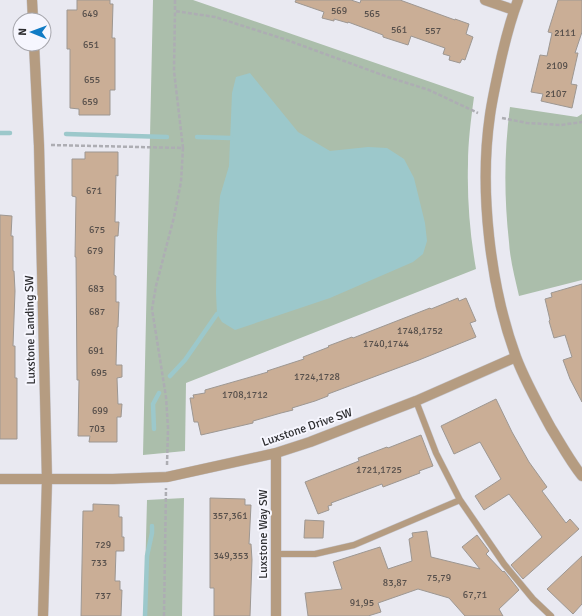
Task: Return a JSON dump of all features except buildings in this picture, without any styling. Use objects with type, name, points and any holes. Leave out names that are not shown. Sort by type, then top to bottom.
[{"type":"street","points":[[32,0],[33,12]]},
{"type":"street","points":[[485,0],[514,10]]},
{"type":"street","points":[[518,0],[502,52],[490,116],[487,158],[487,202],[492,258],[500,302],[516,357],[543,413],[571,462],[582,476]]},
{"type":"street","name":"Luxstone Landing SW","points":[[34,52],[39,146],[47,480],[43,616]]},
{"type":"street","name":"Luxstone Drive SW","points":[[0,479],[47,480],[167,477],[276,453],[310,442],[416,401],[516,357]]},
{"type":"street","name":"Luxstone Way SW","points":[[276,453],[276,616]]},
{"type":"lane","points":[[416,401],[436,453],[460,500],[504,564],[532,599],[550,616]]},
{"type":"lane","points":[[276,554],[315,554],[354,545],[460,500]]},
{"type":"path","points":[[164,616],[168,428],[166,397],[152,309],[156,286],[174,217],[181,182],[182,148],[174,71],[175,0]]},
{"type":"path","points":[[175,11],[215,17],[284,39],[388,77],[429,90],[474,113],[527,123],[561,125],[582,122]]},
{"type":"path","points":[[39,146],[182,148]]},
{"type":"green space","points":[[153,0],[193,0],[474,97],[469,139],[468,190],[469,217],[476,269],[186,383],[185,451],[143,455]]},
{"type":"green space","points":[[510,107],[577,117],[582,114],[582,280],[519,296],[510,256],[506,208],[505,174]]},
{"type":"green space","points":[[184,498],[182,616],[144,616],[147,500]]},
{"type":"water","points":[[250,73],[298,132],[330,151],[368,147],[387,148],[404,159],[414,178],[425,223],[427,241],[423,254],[413,262],[330,298],[235,330],[222,322],[217,314],[217,235],[220,196],[229,166],[232,93],[236,77]]},
{"type":"waterway","points":[[0,133],[10,133]]},
{"type":"waterway","points":[[66,134],[167,137]]},
{"type":"waterway","points":[[197,137],[231,138]]},
{"type":"waterway","points":[[170,376],[185,360],[217,314]]},
{"type":"waterway","points":[[154,429],[153,404],[159,393]]},
{"type":"waterway","points":[[145,616],[147,556],[152,526]]}]
